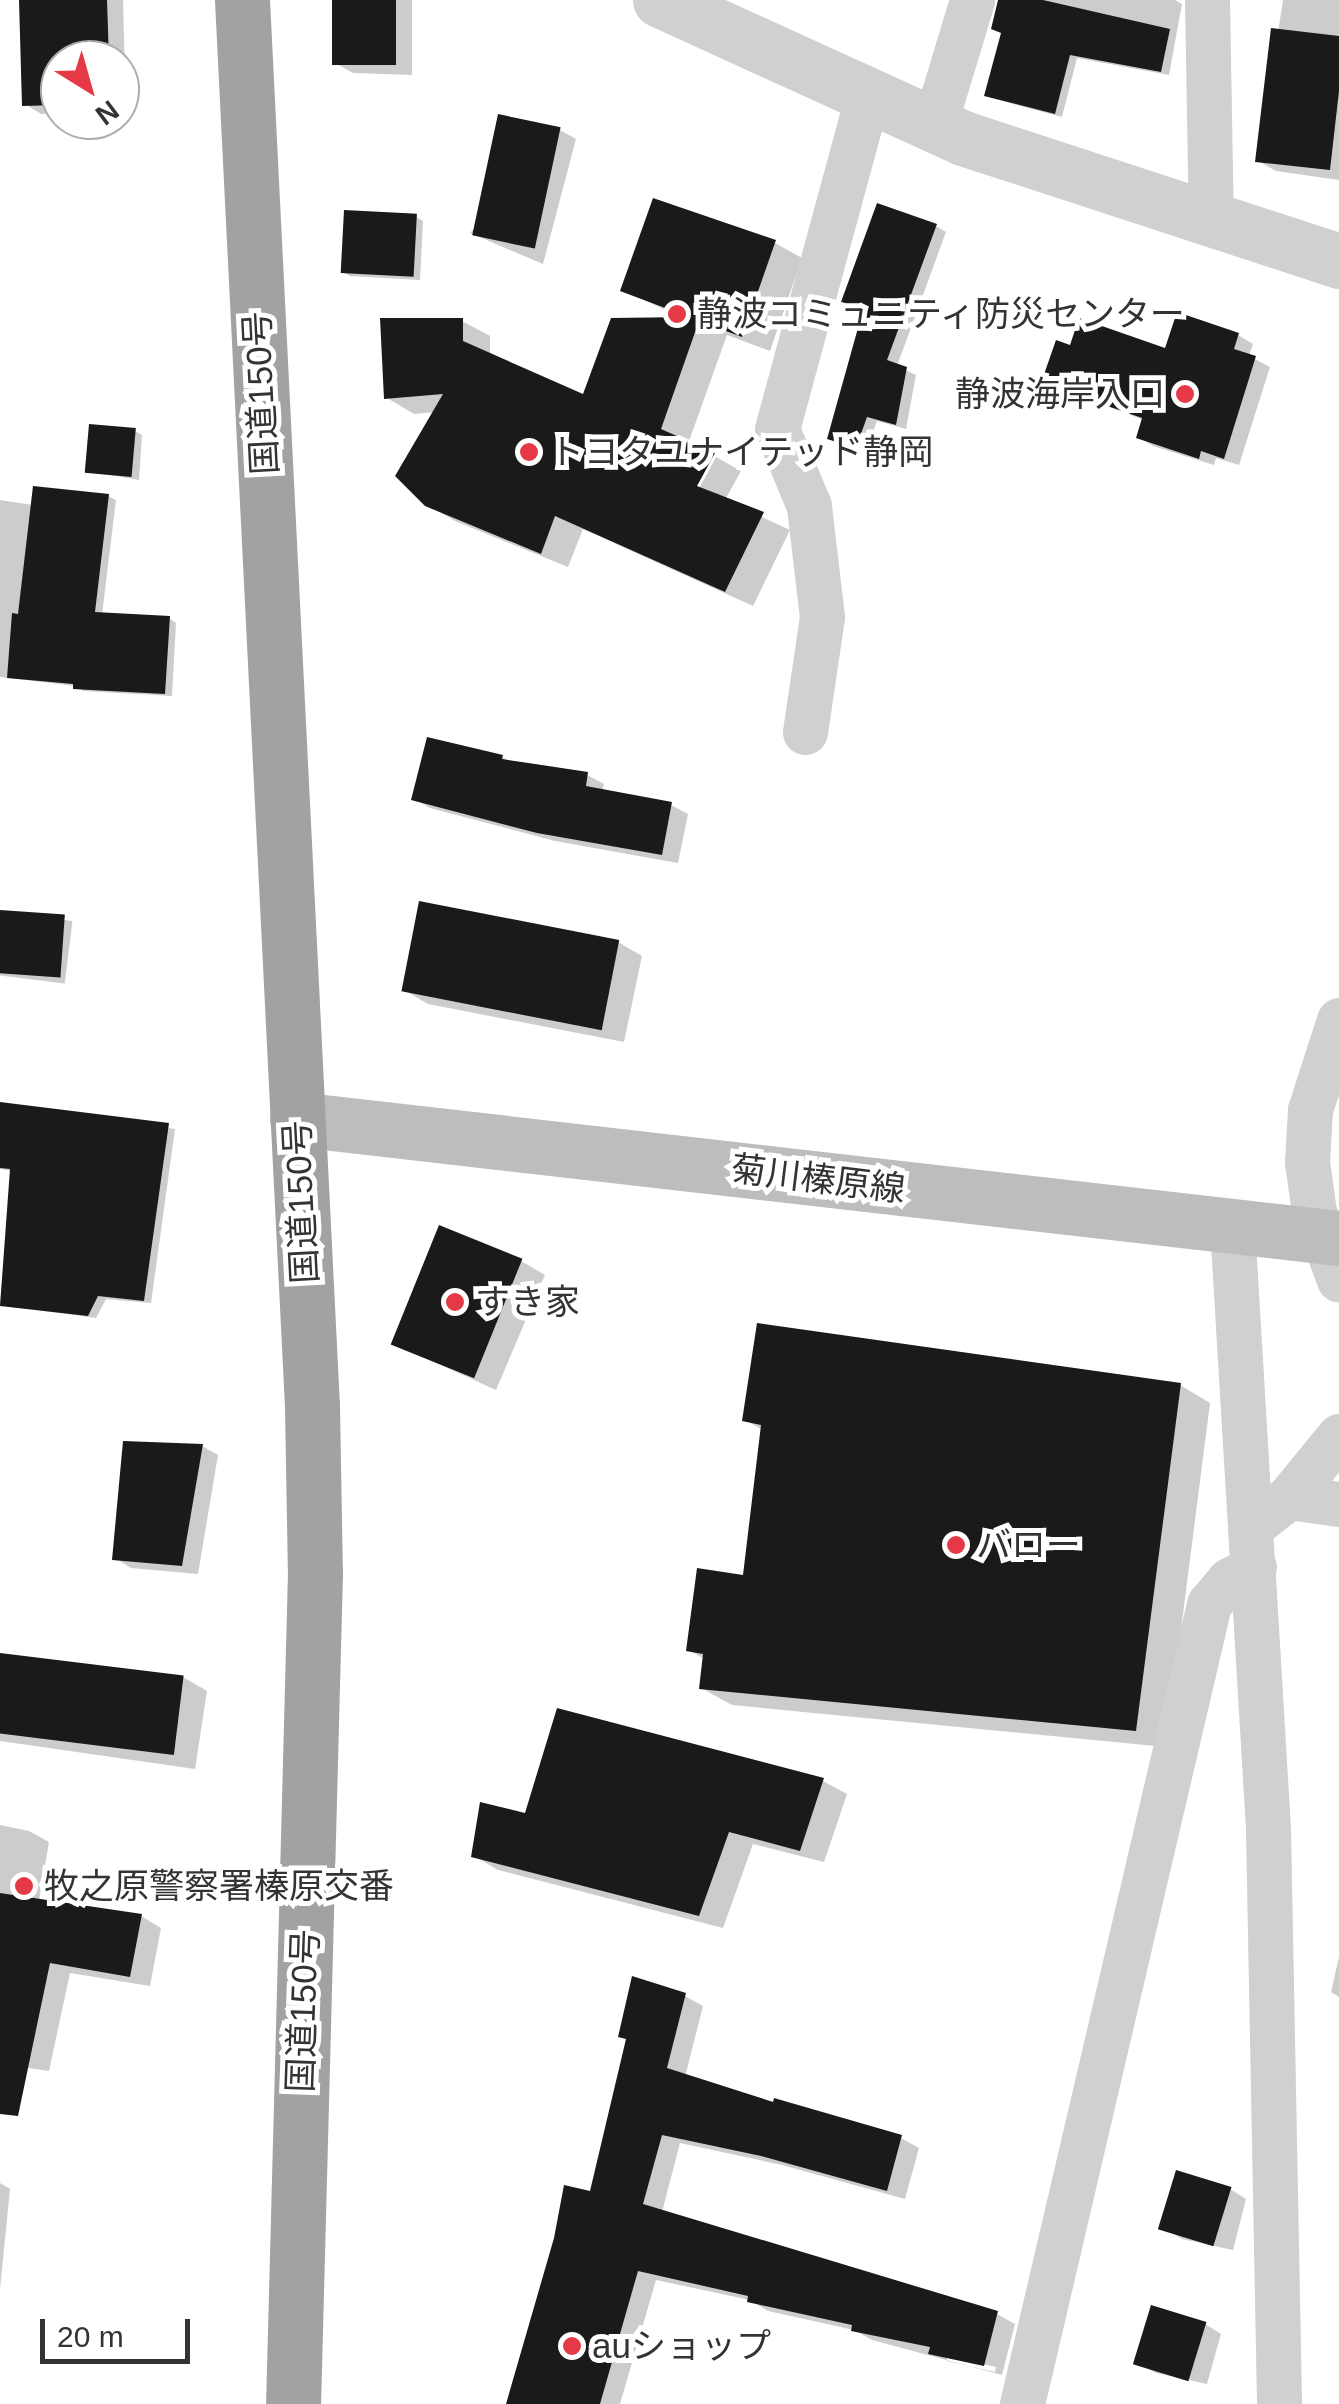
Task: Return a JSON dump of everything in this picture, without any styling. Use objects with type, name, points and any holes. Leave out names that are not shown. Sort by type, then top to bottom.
[{"type":"highway","name":"国道150号","points":[[242,0],[298,1119],[315,1572],[293,2404]]},
{"type":"main road","name":"菊川榛原線","points":[[298,1119],[1232,1226],[1334,1251]]},
{"type":"street","points":[[660,0],[934,126],[1210,222],[1339,261]]},
{"type":"street","points":[[934,126],[972,0]]},
{"type":"street","points":[[1207,0],[1210,222]]},
{"type":"street","points":[[805,732],[822,617],[809,506],[777,430],[868,97]]},
{"type":"street","points":[[1334,1251],[1308,1162],[1310,1110],[1339,1020]]},
{"type":"street","points":[[1232,1226],[1268,1830],[1279,2404]]},
{"type":"street","points":[[1022,2404],[1209,1604],[1339,1436]]},
{"type":"street","points":[[1289,1498],[1339,1504]]},
{"type":"building","points":[[19,0],[107,0],[108,40],[40,40],[40,106],[22,106]]},
{"type":"building","points":[[332,0],[396,0],[396,65],[332,65]]},
{"type":"building","points":[[998,0],[1043,0],[1170,29],[1161,72],[1070,55],[1055,114],[984,96],[1001,33],[991,29]]},
{"type":"building","points":[[1271,28],[1339,36],[1339,91],[1330,170],[1255,162]]},
{"type":"building","points":[[498,114],[561,127],[535,249],[472,235]]},
{"type":"building","points":[[653,198],[776,240],[742,337],[699,321],[661,429],[715,453],[697,486],[764,512],[725,592],[555,516],[541,554],[425,506],[395,476],[443,394],[384,399],[380,318],[463,318],[463,341],[583,394],[611,318],[689,317],[620,291]]},
{"type":"building","points":[[877,203],[937,224],[887,360],[907,367],[896,425],[867,417],[856,448],[827,439],[863,310],[841,302]]},
{"type":"building","points":[[344,210],[417,214],[414,277],[341,273]]},
{"type":"building","points":[[1177,312],[1239,333],[1234,349],[1256,356],[1224,459],[1201,451],[1199,459],[1136,438],[1142,418],[1041,383],[1056,340],[1070,345],[1079,318],[1165,348]]},
{"type":"building","points":[[89,424],[136,428],[132,477],[85,473]]},
{"type":"building","points":[[33,486],[109,494],[95,612],[170,616],[165,694],[73,689],[73,684],[7,678],[12,613],[18,614]]},
{"type":"building","points":[[427,737],[503,755],[502,759],[588,772],[586,786],[672,802],[662,855],[537,833],[411,800]]},
{"type":"building","points":[[419,901],[619,940],[602,1030],[401,991]]},
{"type":"building","points":[[0,910],[65,915],[60,977],[0,973]]},
{"type":"building","points":[[0,1102],[169,1123],[144,1301],[98,1296],[88,1316],[0,1306],[10,1169],[0,1168]]},
{"type":"building","name":"すき家","points":[[439,1225],[522,1259],[474,1378],[391,1345]]},
{"type":"building","points":[[757,1323],[1181,1383],[1136,1731],[699,1689],[703,1654],[686,1651],[697,1568],[743,1575],[761,1425],[742,1421]]},
{"type":"building","points":[[123,1441],[203,1444],[182,1566],[112,1560]]},
{"type":"building","points":[[0,1653],[184,1676],[174,1755],[0,1734]]},
{"type":"building","points":[[557,1708],[824,1778],[800,1851],[729,1832],[699,1916],[471,1857],[480,1802],[525,1813]]},
{"type":"building","points":[[0,1893],[142,1914],[130,1977],[50,1963],[18,2116],[0,2114]]},
{"type":"building","points":[[632,1976],[686,1993],[667,2068],[773,2102],[774,2098],[902,2135],[887,2191],[761,2156],[662,2135],[643,2204],[998,2311],[984,2366],[928,2354],[930,2347],[851,2331],[852,2325],[747,2302],[748,2296],[638,2271],[600,2404],[506,2404],[554,2238],[564,2185],[590,2191],[626,2039],[618,2037]]},
{"type":"building","points":[[1176,2170],[1231,2187],[1213,2246],[1158,2229]]},
{"type":"building","points":[[1151,2305],[1206,2322],[1188,2381],[1133,2364]]},
{"type":"place","name":"静波コミュニティ防災センター","points":[[677,314]]},
{"type":"place","name":"静波海岸入口","points":[[1185,394]]},
{"type":"place","name":"トヨタユナイテッド静岡","points":[[529,452]]},
{"type":"place","name":"すき家","points":[[455,1302]]},
{"type":"place","name":"バロー","points":[[956,1545]]},
{"type":"place","name":"牧之原警察署榛原交番","points":[[24,1886]]},
{"type":"place","name":"auショップ","points":[[572,2346]]}]
